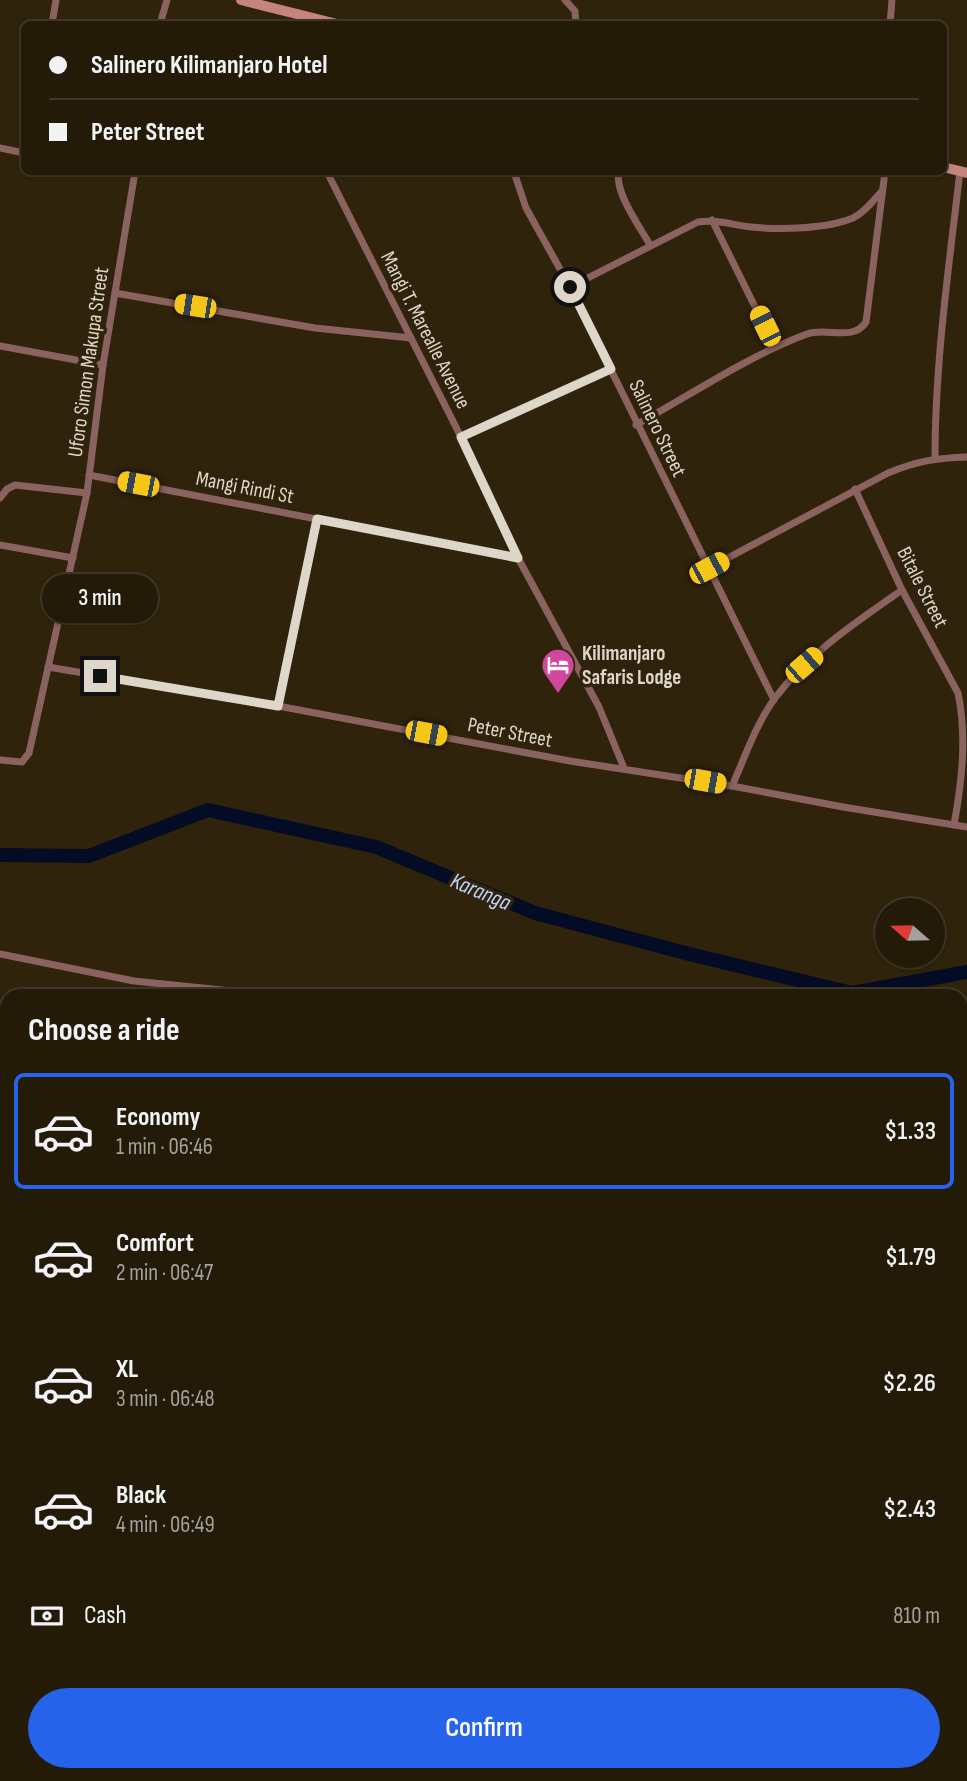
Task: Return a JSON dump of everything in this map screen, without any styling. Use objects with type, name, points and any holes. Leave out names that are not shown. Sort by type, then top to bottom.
[{"type":"main road","points":[[241,0],[259,2],[308,21]]},
{"type":"street","points":[[52,21],[55,0]]},
{"type":"street","points":[[161,21],[167,0]]},
{"type":"street","points":[[565,0],[575,11],[576,21]]},
{"type":"street","points":[[890,21],[892,0]]},
{"type":"street","points":[[0,148],[21,152]]},
{"type":"street","points":[[935,458],[945,308],[964,172]]},
{"type":"street","name":"Uforo Simon Makupa Street","points":[[0,760],[22,762],[27,758],[48,667],[87,493],[103,365],[135,175]]},
{"type":"street","name":"Mangi T. Marealle Avenue","points":[[329,175],[461,437],[518,558],[599,707],[624,768]]},
{"type":"street","name":"Salinero Street","points":[[515,175],[526,208],[570,287],[774,700]]},
{"type":"street","points":[[618,175],[622,196],[650,245]]},
{"type":"street","points":[[636,425],[775,347],[815,332],[849,333],[862,328],[866,322],[885,175]]},
{"type":"street","points":[[570,287],[698,222],[712,220],[765,229],[826,224],[853,218],[866,209],[882,191]]},
{"type":"street","points":[[712,220],[775,347]]},
{"type":"street","points":[[115,293],[315,328],[411,338]]},
{"type":"street","points":[[0,346],[103,365]]},
{"type":"street","points":[[461,437],[611,369]]},
{"type":"street","points":[[709,568],[855,489],[916,462],[935,458],[967,457]]},
{"type":"street","name":"Mangi Rindi St","points":[[89,475],[518,558]]},
{"type":"street","points":[[0,498],[7,489],[15,485],[87,493]]},
{"type":"street","name":"Bitale Street","points":[[855,489],[902,590],[958,693],[964,711],[966,745],[954,825]]},
{"type":"street","points":[[278,706],[317,519]]},
{"type":"street","points":[[0,545],[73,558]]},
{"type":"street","points":[[732,786],[774,700],[804,665],[846,629],[902,590]]},
{"type":"street","name":"Peter Street","points":[[48,667],[278,706],[570,761],[967,827]]},
{"type":"street","points":[[0,954],[134,981],[211,989]]},
{"type":"waterway","name":"Karanga","points":[[0,855],[89,856],[208,810],[376,847],[535,913],[835,989]]},
{"type":"waterway","name":"Karanga","points":[[874,989],[967,972]]},
{"type":"place","name":"Kilimanjaro Safaris Lodge","points":[[558,695]]},
{"type":"route","points":[[100,676],[278,706],[317,519],[518,558],[461,437],[611,369],[570,287]]}]
